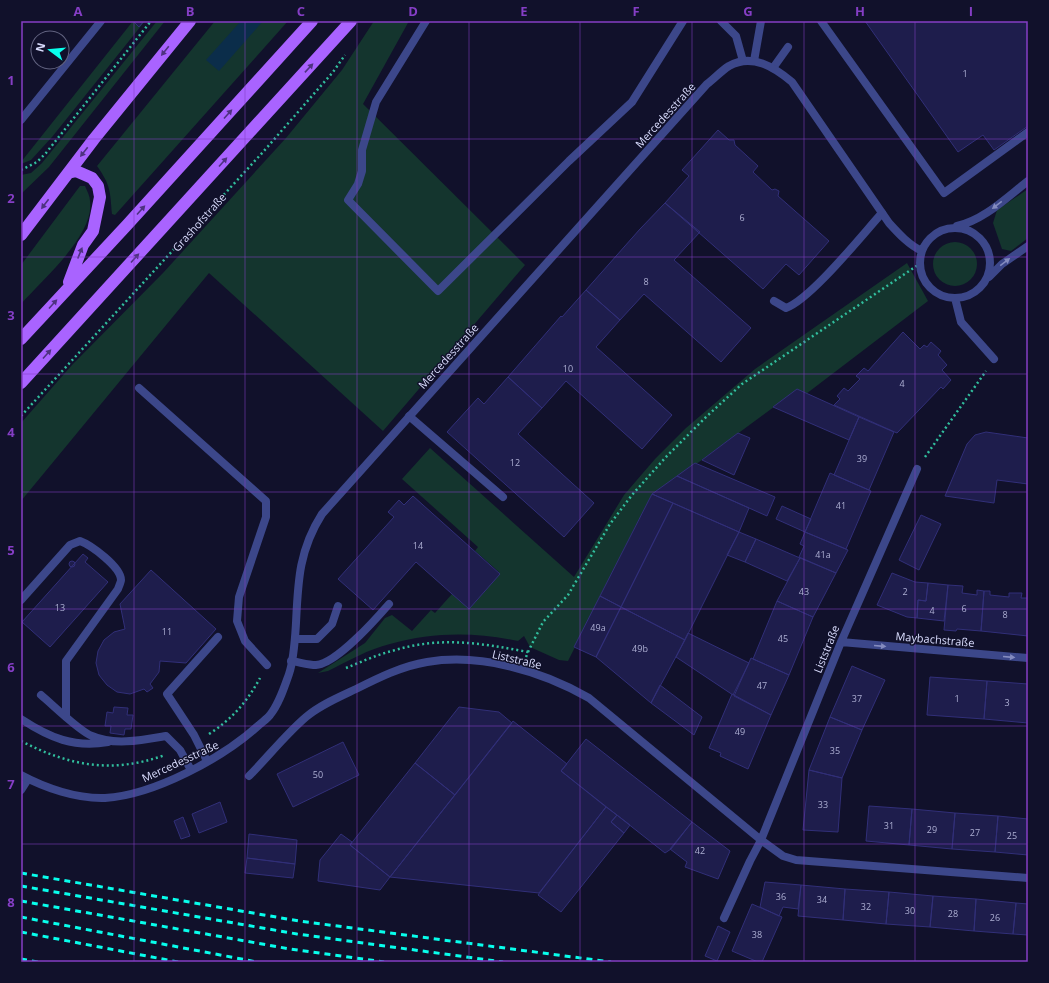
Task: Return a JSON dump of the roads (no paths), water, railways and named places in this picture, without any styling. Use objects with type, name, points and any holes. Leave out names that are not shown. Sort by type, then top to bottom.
[{"type":"main road","points":[[21,235],[68,173],[190,21]]},
{"type":"main road","points":[[21,339],[127,225],[312,21]]},
{"type":"main road","points":[[21,383],[351,21]]},
{"type":"main road","points":[[66,289],[83,246],[93,231],[100,196],[98,186],[92,178],[76,171],[68,173]]},
{"type":"street","points":[[21,120],[101,21]]},
{"type":"street","points":[[426,21],[376,102],[362,150],[362,171],[358,184],[348,200],[438,292],[569,161],[632,102],[683,21]]},
{"type":"street","points":[[721,21],[736,36],[743,62]]},
{"type":"street","points":[[754,61],[761,21]]},
{"type":"street","points":[[821,21],[944,193],[1028,132]]},
{"type":"street","points":[[774,68],[788,46]]},
{"type":"street","name":"Mercedesstraße","points":[[25,777],[79,796],[104,798],[134,793],[191,770],[224,753],[270,715],[281,695],[290,672],[295,639],[299,573],[304,550],[311,531],[322,514],[707,84],[730,66],[743,62],[754,61],[774,68],[792,82],[882,213],[900,235],[914,248],[922,251]]},
{"type":"street","points":[[1028,181],[984,215],[969,223],[943,230],[930,238],[922,251],[920,263],[923,276],[931,288],[938,293],[955,298],[973,293],[1002,264],[1028,246]]},
{"type":"street","points":[[774,301],[786,308],[799,301],[818,284],[882,213]]},
{"type":"street","points":[[951,228],[970,230],[979,236],[985,244],[989,252],[990,262],[990,272],[986,281]]},
{"type":"street","points":[[955,298],[961,322],[994,359]]},
{"type":"street","points":[[139,388],[266,500],[266,516],[239,596],[237,622],[245,641],[266,665]]},
{"type":"street","points":[[409,416],[503,497]]},
{"type":"street","name":"Liststraße","points":[[724,918],[750,860],[761,840],[841,642],[917,468]]},
{"type":"street","points":[[21,600],[70,546],[80,541],[90,545],[116,568],[121,579],[118,589],[66,661],[66,716]]},
{"type":"street","points":[[291,661],[317,665],[340,653],[365,631],[389,604]]},
{"type":"street","points":[[295,639],[317,639],[332,624],[338,606]]},
{"type":"street","points":[[207,761],[194,735],[167,694],[218,637]]},
{"type":"street","name":"Maybachstraße","points":[[841,642],[1028,658]]},
{"type":"street","name":"Liststraße","points":[[249,776],[306,717],[337,698],[388,673],[427,662],[468,660],[526,670],[564,684],[589,698],[775,852],[796,860],[1028,878]]},
{"type":"street","points":[[41,695],[91,736],[113,741]]},
{"type":"street","points":[[21,719],[50,736],[76,744],[97,744],[113,741],[144,740],[166,736],[180,750],[191,770]]},
{"type":"street","points":[[21,790],[25,777]]},
{"type":"water","points":[[241,21],[263,21],[219,71],[206,60]]},
{"type":"railway","points":[[21,873],[299,921],[611,962]]},
{"type":"railway","points":[[21,886],[297,934],[503,962]]},
{"type":"railway","points":[[21,901],[290,949],[384,962]]},
{"type":"railway","points":[[21,917],[257,962]]},
{"type":"railway","points":[[21,932],[178,962]]},
{"type":"railway","points":[[21,959],[38,962]]}]
